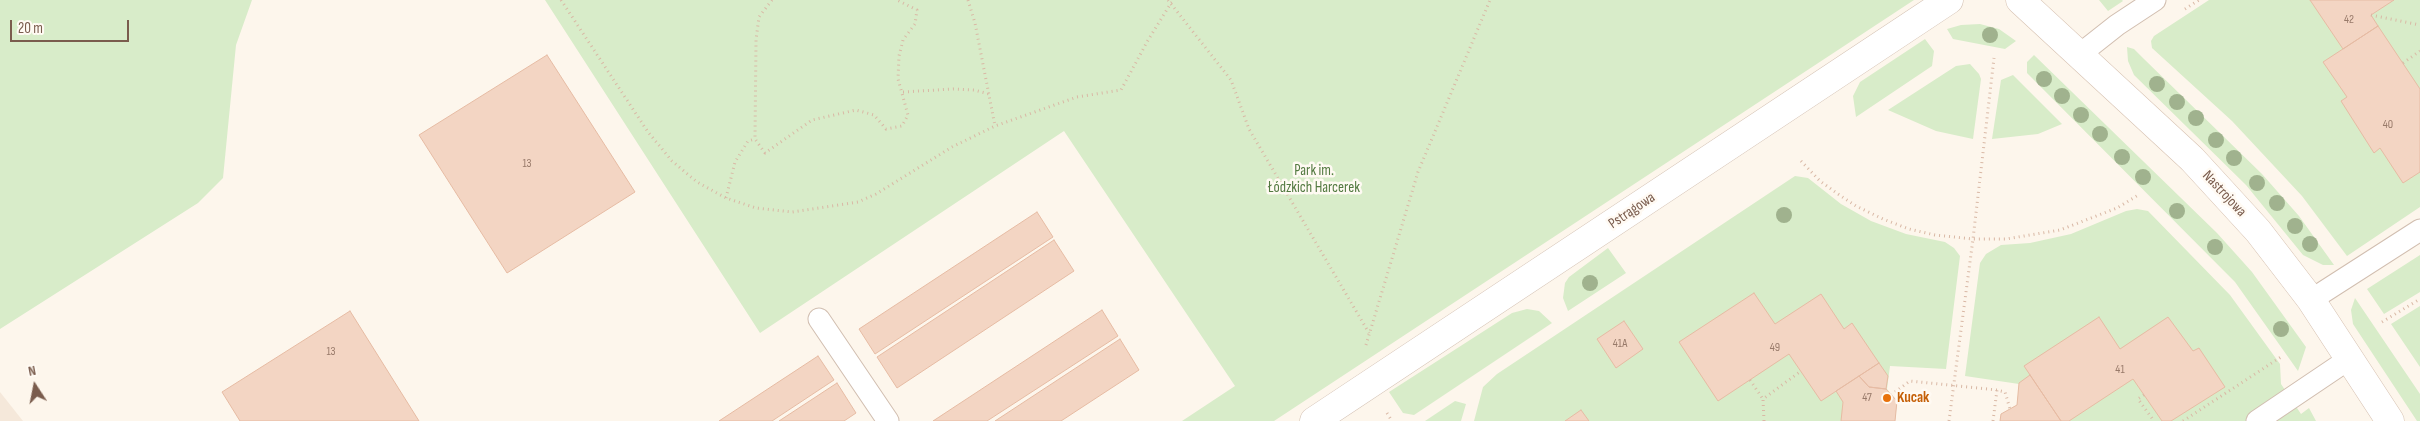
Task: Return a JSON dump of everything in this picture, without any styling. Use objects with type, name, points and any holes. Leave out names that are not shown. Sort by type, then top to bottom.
[{"type":"street","name":"Pstrągowa","points":[[1325,418],[1352,396],[1949,0]]},
{"type":"street","name":"Nastrojowa","points":[[2020,0],[2218,187],[2264,238],[2310,300],[2390,421]]},
{"type":"lane","points":[[2079,55],[2117,25],[2155,0]]},
{"type":"lane","points":[[2310,300],[2420,230]]},
{"type":"lane","points":[[820,319],[888,421]]},
{"type":"lane","points":[[2257,421],[2349,359]]},
{"type":"path","points":[[560,0],[648,132],[672,162],[697,182],[726,198],[756,208],[792,212],[858,202],[876,194],[952,147],[995,126],[1076,97],[1121,90],[1169,1]]},
{"type":"path","points":[[772,0],[759,17],[756,40],[755,139],[765,154],[812,120],[856,110],[874,115],[886,129],[902,126],[908,115],[898,79],[899,56],[904,40],[915,24],[917,10],[897,0]]},
{"type":"path","points":[[968,0],[975,23],[995,126]]},
{"type":"path","points":[[1169,1],[1175,0]]},
{"type":"path","points":[[1352,396],[1418,172],[1490,0]]},
{"type":"path","points":[[1169,1],[1232,80],[1249,129],[1369,333]]},
{"type":"path","points":[[2371,15],[2420,25]]},
{"type":"path","points":[[2403,63],[2420,51]]},
{"type":"path","points":[[1948,421],[1973,238],[1994,58]]},
{"type":"path","points":[[903,92],[952,89],[974,90],[989,94]]},
{"type":"path","points":[[726,198],[735,162],[748,141],[755,139]]},
{"type":"path","points":[[1801,161],[1820,181],[1838,194],[1856,206],[1883,219],[1909,229],[1973,238],[2006,239],[2060,230],[2117,208],[2140,194]]},
{"type":"path","points":[[2382,322],[2420,299]]},
{"type":"path","points":[[2183,421],[2281,357]]},
{"type":"path","points":[[1763,399],[1801,371]]},
{"type":"path","points":[[1750,380],[1763,399],[1764,421]]},
{"type":"path","points":[[1891,395],[1910,381],[1997,390],[2005,392],[2010,409]]},
{"type":"path","points":[[1993,421],[1997,390]]},
{"type":"path","points":[[2144,396],[2138,399],[2153,421]]},
{"type":"shaded area","points":[[0,392],[23,421],[0,421]]},
{"type":"green space","points":[[0,0],[252,0],[236,45],[223,178],[198,203],[0,329]]},
{"type":"green space","name":"Park im. Łódzkich Harcerek","points":[[545,0],[1914,0],[1274,421],[1182,421],[1235,386],[1064,131],[760,333]]},
{"type":"green space","points":[[2099,0],[2122,0],[2123,1],[2108,11]]},
{"type":"green space","points":[[2209,0],[2420,0],[2420,207],[2347,256],[2302,196],[2232,121],[2152,48],[2151,41],[2154,36]]},
{"type":"green space","points":[[1980,24],[1999,29],[2016,41],[2005,49],[1953,39],[1947,29],[1961,25]]},
{"type":"green space","points":[[1925,39],[1934,51],[1932,66],[1856,117],[1853,96],[1860,82]]},
{"type":"green space","points":[[2127,47],[2134,49],[2262,174],[2299,216],[2334,265],[2323,265],[2303,255],[2246,185],[2134,75],[2128,61]]},
{"type":"green space","points":[[2034,55],[2217,233],[2252,272],[2306,347],[2298,371],[2235,282],[2027,73],[2027,62]]},
{"type":"green space","points":[[1970,64],[1981,79],[1973,139],[1936,131],[1888,110],[1956,66]]},
{"type":"green space","points":[[2013,75],[2062,124],[2038,134],[1992,139],[2001,80]]},
{"type":"green space","points":[[1795,176],[1808,178],[1841,204],[1871,221],[1906,234],[1945,242],[1954,248],[1960,256],[1946,369],[1890,366],[1887,389],[1897,401],[1895,421],[1474,421],[1483,387],[1497,374]]},
{"type":"green space","points":[[2137,209],[2148,211],[2230,295],[2280,364],[2281,384],[2301,414],[2309,408],[2316,421],[2000,421],[2001,414],[2017,405],[2019,384],[1965,376],[1980,263],[1986,254],[2001,245],[2030,243],[2071,234],[2126,211]]},
{"type":"green space","points":[[1608,248],[1626,273],[1568,311],[1563,298],[1565,283],[1569,277]]},
{"type":"green space","points":[[2420,255],[2420,292],[2384,314],[2367,289]]},
{"type":"green space","points":[[2355,298],[2420,394],[2420,421],[2417,421],[2353,324],[2351,310]]},
{"type":"green space","points":[[2420,306],[2420,367],[2391,324]]},
{"type":"green space","points":[[1527,309],[1539,311],[1552,323],[1414,415],[1403,413],[1389,392],[1512,313]]},
{"type":"green space","points":[[1455,401],[1466,404],[1461,421],[1425,421]]},
{"type":"building","points":[[2310,0],[2394,0],[2371,15],[2378,26],[2343,49]]},
{"type":"building","points":[[2378,26],[2420,89],[2420,172],[2403,183],[2380,148],[2374,153],[2341,101],[2347,97],[2323,62]]},
{"type":"building","points":[[547,55],[635,192],[507,273],[419,135]]},
{"type":"building","points":[[1037,212],[1053,237],[875,354],[859,329]]},
{"type":"building","points":[[1054,240],[1074,271],[897,388],[877,357]]},
{"type":"building","points":[[1754,293],[1775,324],[1821,294],[1844,329],[1852,323],[1879,363],[1821,401],[1789,354],[1718,401],[1679,342]]},
{"type":"building","points":[[1102,310],[1118,336],[987,421],[933,421]]},
{"type":"building","points":[[350,311],[419,421],[240,421],[222,392]]},
{"type":"building","points":[[2099,317],[2120,349],[2168,317],[2193,351],[2199,348],[2225,387],[2171,421],[2162,421],[2133,379],[2069,421],[2061,421],[2024,366]]},
{"type":"building","points":[[1624,321],[1643,349],[1616,368],[1597,339]]},
{"type":"building","points":[[1120,339],[1139,370],[1061,421],[995,421]]},
{"type":"building","points":[[818,356],[834,380],[772,421],[719,421]]},
{"type":"building","points":[[1879,363],[1888,376],[1886,389],[1869,387],[1859,376]]},
{"type":"building","points":[[2030,375],[2061,421],[2000,421],[2001,414],[2017,405],[2019,383]]},
{"type":"building","points":[[1859,376],[1869,387],[1886,389],[1897,401],[1895,421],[1841,421],[1843,402],[1836,391]]},
{"type":"building","points":[[837,383],[856,413],[844,421],[779,421]]},
{"type":"building","points":[[1581,410],[1589,421],[1565,421]]},
{"type":"place","name":"Kucak","points":[[1887,398]]}]
